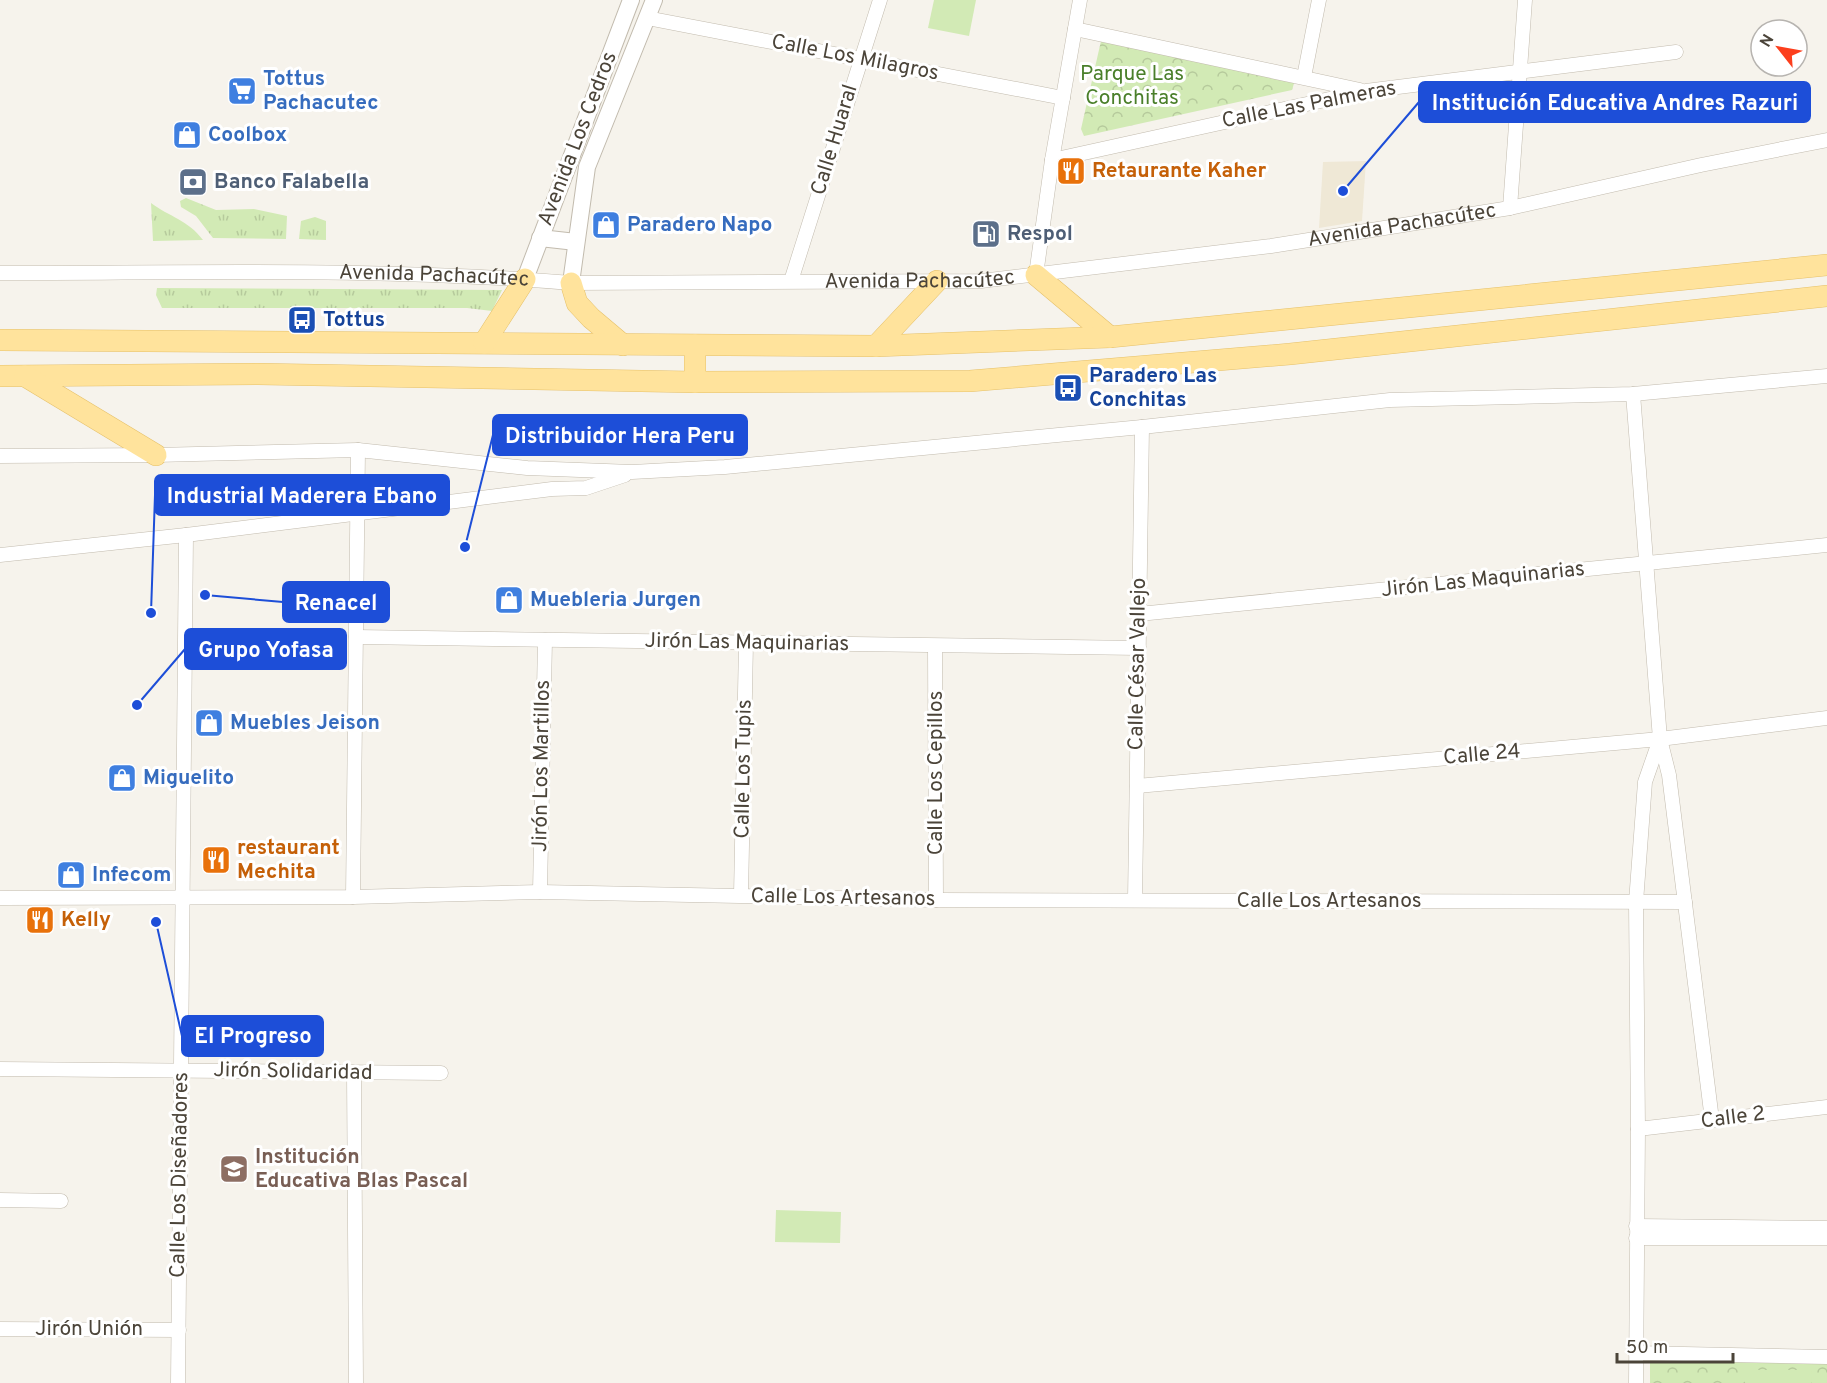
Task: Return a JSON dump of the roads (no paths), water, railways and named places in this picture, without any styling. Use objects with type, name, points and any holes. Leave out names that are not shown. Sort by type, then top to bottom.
[{"type":"main road","points":[[0,340],[876,346],[1110,337],[1827,265]]},
{"type":"main road","points":[[1036,275],[1110,337]]},
{"type":"main road","points":[[484,343],[525,279]]},
{"type":"main road","points":[[876,346],[937,281]]},
{"type":"main road","points":[[571,283],[577,303],[623,345]]},
{"type":"main road","points":[[0,376],[258,374],[695,382],[970,381],[1290,354],[1827,296]]},
{"type":"main road","points":[[1401,308],[1404,341]]},
{"type":"main road","points":[[695,345],[695,382]]},
{"type":"main road","points":[[24,376],[156,455]]},
{"type":"street","name":"Avenida Los Cedros","points":[[525,279],[631,0]]},
{"type":"street","name":"Avenida Los Cedros","points":[[571,283],[586,167],[654,0]]},
{"type":"street","name":"Calle Huaral","points":[[791,281],[880,0]]},
{"type":"street","points":[[1036,275],[1052,160],[1080,0]]},
{"type":"street","points":[[1304,77],[1319,0]]},
{"type":"street","points":[[1510,208],[1525,0]]},
{"type":"street","name":"Calle Los Milagros","points":[[647,18],[1063,99]]},
{"type":"street","points":[[1075,29],[1366,91]]},
{"type":"street","name":"Calle Las Palmeras","points":[[1052,160],[1366,91],[1676,52]]},
{"type":"street","name":"Avenida Pachacútec","points":[[0,273],[291,272],[525,279],[571,283],[981,281],[1271,246],[1510,208],[1701,165],[1827,140]]},
{"type":"street","points":[[540,238],[576,242]]},
{"type":"street","points":[[0,456],[358,450],[527,468],[632,472],[725,467],[1142,427],[1390,400],[1633,394],[1827,376]]},
{"type":"street","points":[[1633,394],[1660,739],[1669,775],[1712,1120]]},
{"type":"street","name":"Calle César Vallejo","points":[[1135,900],[1142,427]]},
{"type":"street","points":[[353,897],[358,450]]},
{"type":"street","points":[[0,555],[186,535],[552,489],[586,488],[632,472]]},
{"type":"street","name":"Calle Los Diseñadores","points":[[178,1383],[186,535]]},
{"type":"street","name":"Jirón Las Maquinarias","points":[[1139,614],[1827,545]]},
{"type":"street","name":"Jirón Las Maquinarias","points":[[356,637],[1139,648]]},
{"type":"street","name":"Jirón Los Martillos","points":[[540,892],[545,640]]},
{"type":"street","name":"Calle Los Tupis","points":[[741,895],[746,643]]},
{"type":"street","name":"Calle Los Cepillos","points":[[935,646],[936,900]]},
{"type":"street","name":"Calle 24","points":[[1137,786],[1660,739],[1827,718]]},
{"type":"street","points":[[1636,1383],[1638,1129],[1636,902],[1645,782],[1660,739]]},
{"type":"street","name":"Calle Los Artesanos","points":[[0,898],[353,897],[540,892],[936,900],[1685,902]]},
{"type":"street","name":"Jirón Solidaridad","points":[[0,1069],[441,1073]]},
{"type":"street","points":[[354,1072],[356,1383]]},
{"type":"street","name":"Calle 2","points":[[1638,1129],[1827,1107]]},
{"type":"street","points":[[0,1200],[61,1201]]},
{"type":"street","points":[[1636,1232],[1827,1228]]},
{"type":"street","points":[[1636,1232],[1827,1238]]},
{"type":"street","name":"Jirón Unión","points":[[0,1329],[179,1330]]},
{"type":"street","points":[[1636,1353],[1827,1357]]},
{"type":"place","name":"Tottus Pachacutec","points":[[242,91]]},
{"type":"place","name":"Coolbox","points":[[187,135]]},
{"type":"place","name":"Retaurante Kaher","points":[[1071,171]]},
{"type":"place","name":"Banco Falabella","points":[[193,182]]},
{"type":"place","name":"Institución Educativa Andres Razuri","points":[[1343,191]]},
{"type":"place","name":"Paradero Napo","points":[[606,225]]},
{"type":"place","name":"Respol","points":[[986,234]]},
{"type":"place","name":"Tottus","points":[[302,320]]},
{"type":"place","name":"Paradero Las Conchitas","points":[[1068,388]]},
{"type":"place","name":"Distribuidor Hera Peru","points":[[465,547]]},
{"type":"place","name":"Renacel","points":[[205,595]]},
{"type":"place","name":"Muebleria Jurgen","points":[[509,600]]},
{"type":"place","name":"Industrial Maderera Ebano","points":[[151,613]]},
{"type":"place","name":"Grupo Yofasa","points":[[137,705]]},
{"type":"place","name":"Muebles Jeison","points":[[209,723]]},
{"type":"place","name":"Miguelito","points":[[122,778]]},
{"type":"place","name":"restaurant Mechita","points":[[216,860]]},
{"type":"place","name":"Infecom","points":[[71,875]]},
{"type":"place","name":"Kelly","points":[[40,920]]},
{"type":"place","name":"El Progreso","points":[[156,922]]},
{"type":"place","name":"Institución Educativa Blas Pascal","points":[[234,1169]]},
{"type":"park label","name":"Parque Las Conchitas","points":[[1132,86]]}]
